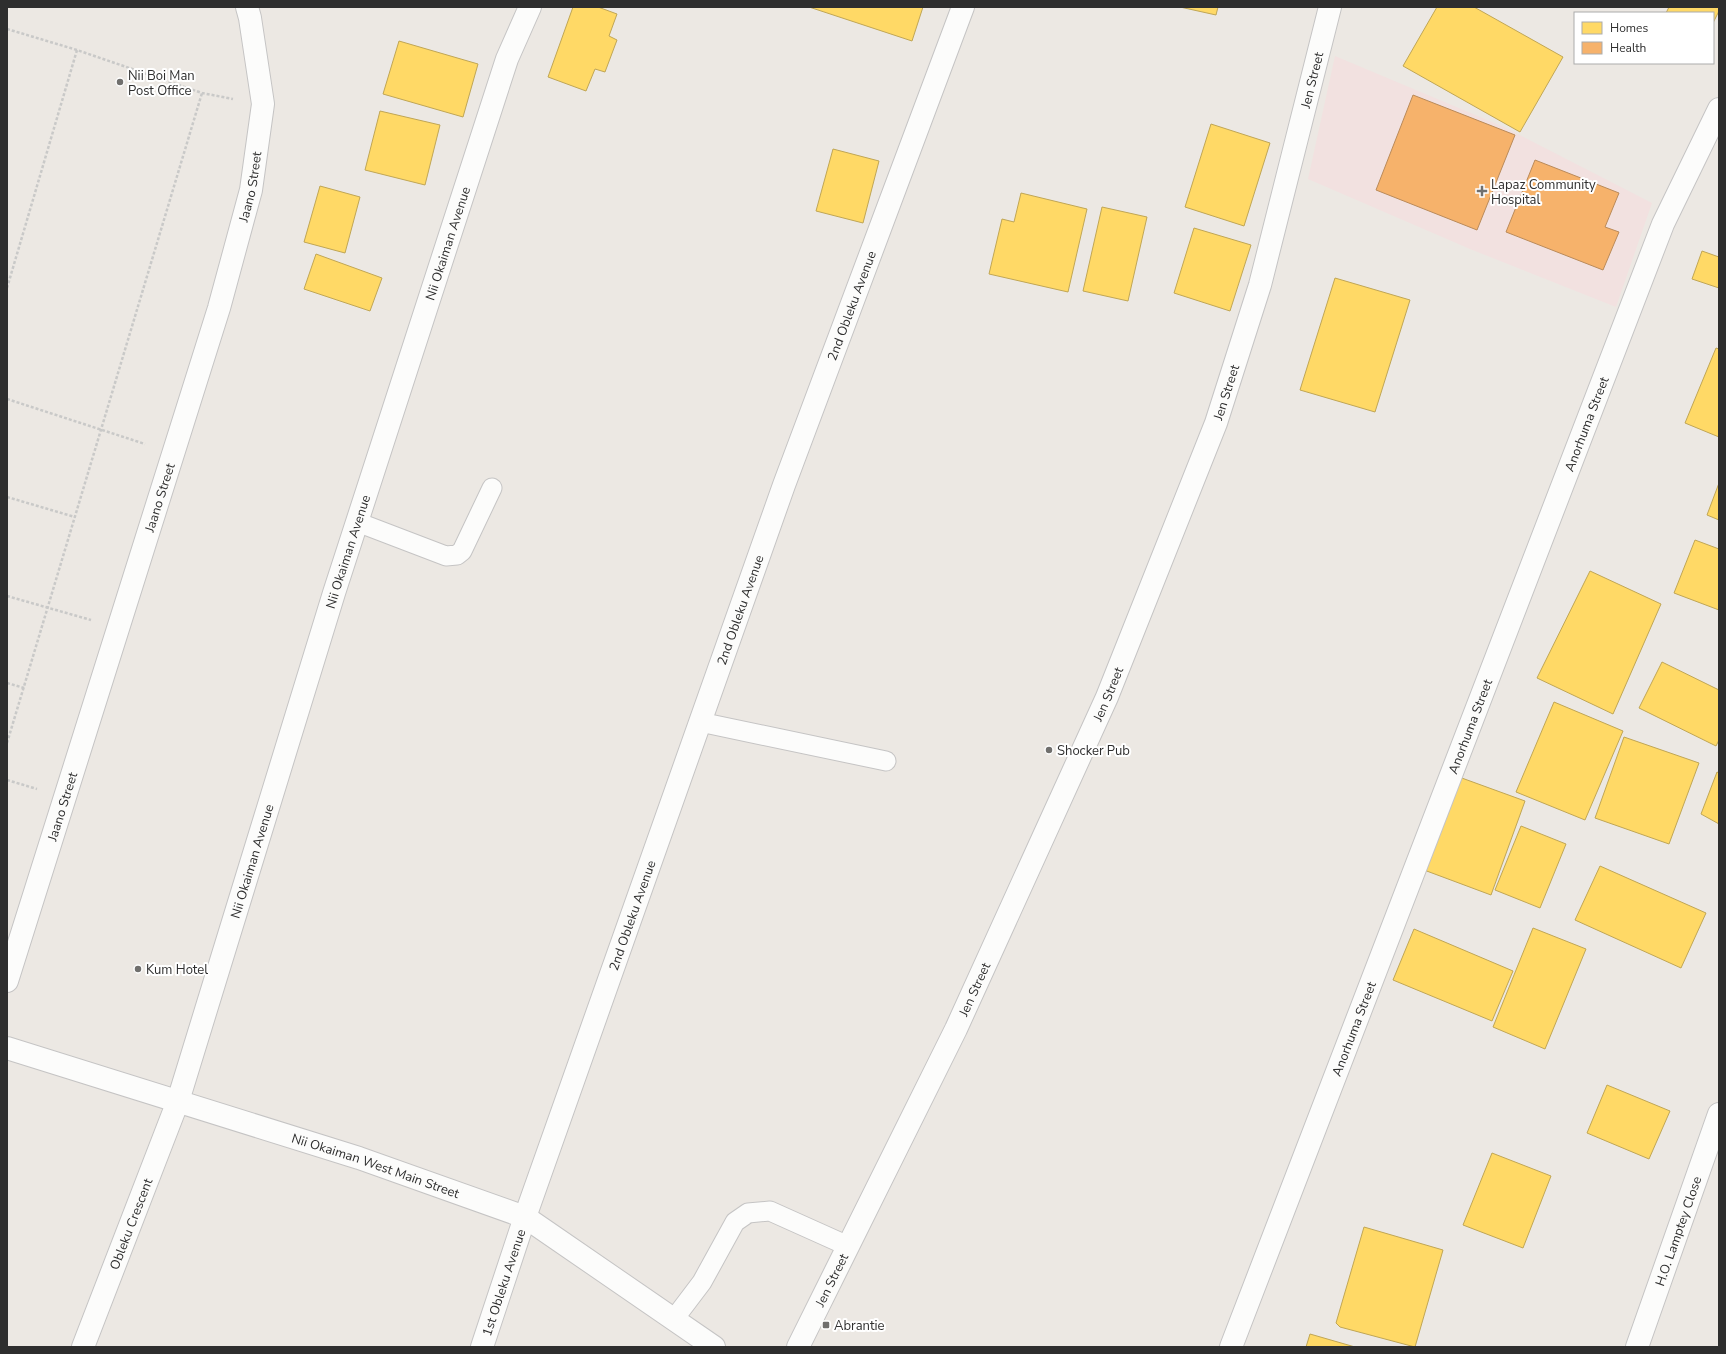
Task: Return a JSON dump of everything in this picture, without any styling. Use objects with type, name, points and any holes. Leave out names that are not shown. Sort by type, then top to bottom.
[{"type":"street","name":"Jaano Street","points":[[7,981],[218,308],[251,190],[263,104],[247,7]]},
{"type":"street","name":"Nii Okaiman Avenue","points":[[178,1101],[357,522],[507,58],[530,7]]},
{"type":"street","name":"2nd Obleku Avenue","points":[[525,1217],[784,485],[963,7]]},
{"type":"street","name":"Jen Street","points":[[798,1347],[956,1029],[1103,704],[1216,424],[1260,285],[1330,7]]},
{"type":"street","name":"Anorhuma Street","points":[[1231,1347],[1663,224],[1719,109]]},
{"type":"street","name":"Nii Okaiman West Main Street","points":[[7,1048],[359,1158],[525,1217],[714,1347]]},
{"type":"street","name":"Obleku Crescent","points":[[83,1347],[178,1101]]},
{"type":"street","name":"H.O. Lamptey Close","points":[[1637,1347],[1719,1114]]},
{"type":"street","name":"1st Obleku Avenue","points":[[482,1347],[525,1217]]},
{"type":"lane","points":[[357,522],[446,556],[457,555],[462,551],[492,488]]},
{"type":"lane","points":[[700,722],[886,761]]},
{"type":"lane","points":[[674,1319],[702,1282],[735,1222],[748,1212],[770,1211],[848,1246]]},
{"type":"path","points":[[7,29],[77,50],[202,93],[263,104]]},
{"type":"path","points":[[7,288],[77,50]]},
{"type":"path","points":[[7,743],[202,93]]},
{"type":"path","points":[[7,399],[173,453]]},
{"type":"path","points":[[7,497],[75,518]]},
{"type":"path","points":[[7,596],[118,627]]},
{"type":"path","points":[[7,683],[24,688]]},
{"type":"shaded area","name":"Lapaz Community Hospital","points":[[1335,56],[1504,127],[1652,203],[1616,307],[1470,249],[1308,179]]},
{"type":"building: Homes","points":[[573,7],[598,7],[617,14],[609,36],[617,40],[605,72],[595,69],[586,91],[548,77]]},
{"type":"building: Homes","points":[[809,7],[923,7],[912,41]]},
{"type":"building: Homes","points":[[1180,7],[1218,7],[1216,15]]},
{"type":"building: Homes","points":[[1437,7],[1474,7],[1563,57],[1520,132],[1403,66]]},
{"type":"building: Homes","points":[[1669,7],[1719,7],[1719,11],[1714,21],[1714,12],[1666,12]]},
{"type":"building: Homes","points":[[399,41],[478,64],[463,117],[383,94]]},
{"type":"building: Homes","points":[[380,111],[440,125],[425,185],[365,170]]},
{"type":"building: Homes","points":[[1211,124],[1270,143],[1244,226],[1185,207]]},
{"type":"building: Homes","points":[[833,149],[879,161],[863,223],[816,211]]},
{"type":"building: Homes","points":[[320,186],[360,197],[345,253],[304,242]]},
{"type":"building: Homes","points":[[1021,193],[1087,209],[1068,292],[989,274],[1002,219],[1014,222]]},
{"type":"building: Homes","points":[[1102,207],[1147,217],[1128,301],[1083,291]]},
{"type":"building: Homes","points":[[1194,228],[1251,245],[1230,311],[1174,293]]},
{"type":"building: Homes","points":[[1702,251],[1719,257],[1719,288],[1692,279]]},
{"type":"building: Homes","points":[[316,254],[382,278],[370,311],[304,289]]},
{"type":"building: Homes","points":[[1335,278],[1410,300],[1375,412],[1300,390]]},
{"type":"building: Homes","points":[[1716,348],[1719,349],[1719,437],[1685,423]]},
{"type":"building: Homes","points":[[1719,483],[1719,520],[1707,515]]},
{"type":"building: Homes","points":[[1695,540],[1719,549],[1719,610],[1674,593]]},
{"type":"building: Homes","points":[[1590,571],[1661,604],[1613,714],[1537,678]]},
{"type":"building: Homes","points":[[1662,662],[1719,690],[1719,740],[1716,746],[1639,708]]},
{"type":"building: Homes","points":[[1554,702],[1623,731],[1585,820],[1516,792]]},
{"type":"building: Homes","points":[[1624,737],[1699,763],[1669,844],[1595,818]]},
{"type":"building: Homes","points":[[1717,772],[1719,773],[1719,824],[1701,814]]},
{"type":"building: Homes","points":[[1459,777],[1525,801],[1491,895],[1424,870]]},
{"type":"building: Homes","points":[[1521,826],[1566,844],[1540,908],[1495,890]]},
{"type":"building: Homes","points":[[1600,866],[1706,913],[1681,968],[1575,920]]},
{"type":"building: Homes","points":[[1533,928],[1586,949],[1545,1049],[1493,1027]]},
{"type":"building: Homes","points":[[1414,929],[1513,971],[1492,1021],[1393,980]]},
{"type":"building: Homes","points":[[1607,1085],[1670,1111],[1649,1159],[1587,1133]]},
{"type":"building: Homes","points":[[1492,1153],[1551,1176],[1523,1248],[1463,1225]]},
{"type":"building: Homes","points":[[1364,1227],[1443,1250],[1415,1347],[1340,1327],[1336,1323]]},
{"type":"building: Homes","points":[[1310,1334],[1355,1347],[1306,1347]]},
{"type":"building: Health","points":[[1413,95],[1515,135],[1477,230],[1376,190]]},
{"type":"building: Health","points":[[1535,160],[1619,193],[1605,227],[1619,232],[1603,270],[1506,232]]},
{"type":"place","name":"Nii Boi Man Post Office","points":[[120,82]]},
{"type":"place","name":"Lapaz Community Hospital","points":[[1482,191]]},
{"type":"place","name":"Shocker Pub","points":[[1049,750]]},
{"type":"place","name":"Kum Hotel","points":[[138,969]]},
{"type":"place","name":"Abrantie","points":[[826,1325]]}]
